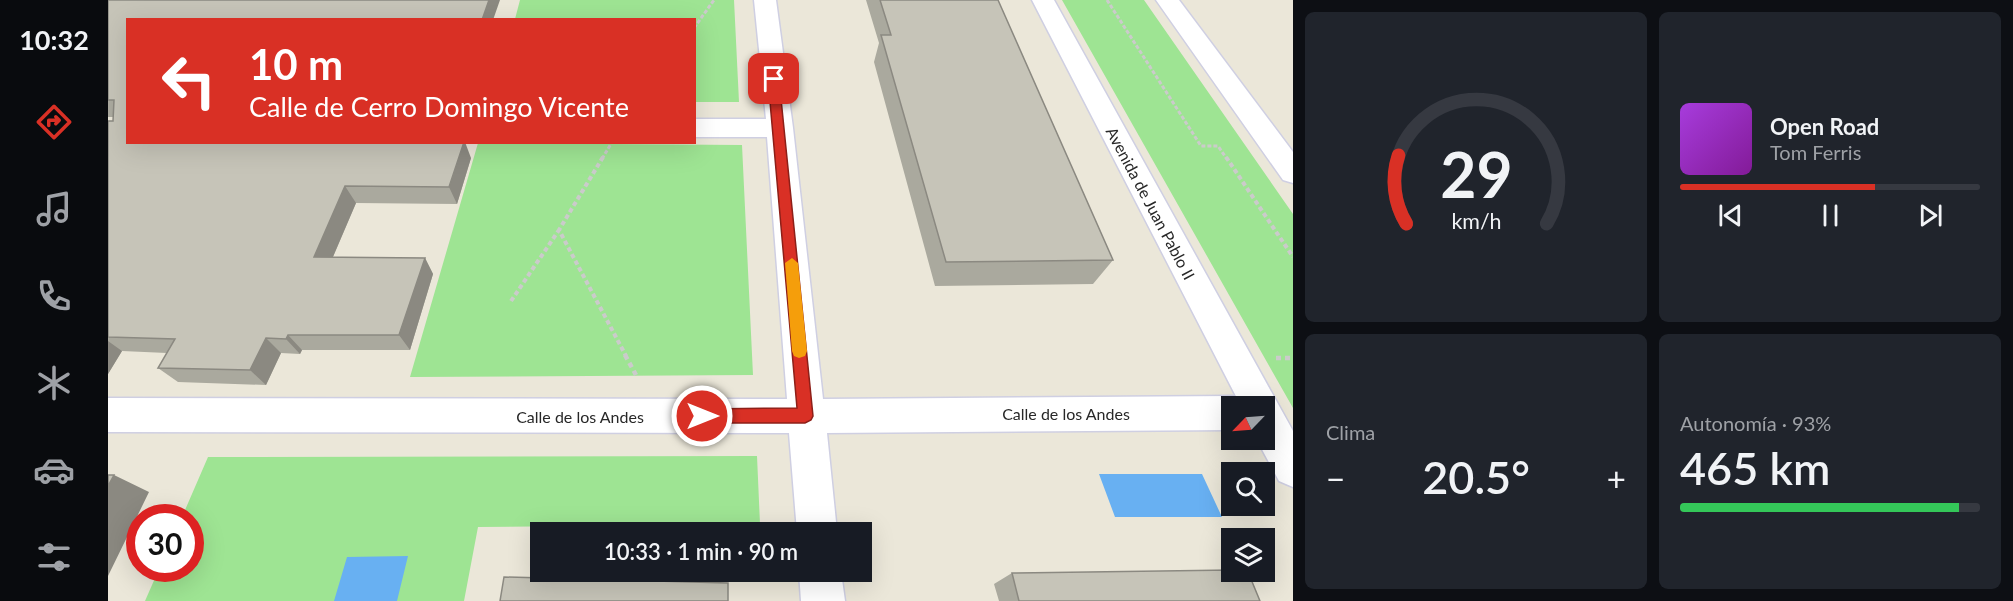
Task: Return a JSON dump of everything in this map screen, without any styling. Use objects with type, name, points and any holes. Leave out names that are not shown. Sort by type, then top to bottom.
[{"type":"street","points":[[765,0],[780,128],[816,522]]},
{"type":"street","name":"Avenida de Juan Pablo II","points":[[1043,0],[1255,396]]},
{"type":"street","points":[[1167,0],[1293,173]]},
{"type":"street","points":[[696,128],[780,128]]},
{"type":"street","name":"Calle de los Andes","points":[[108,415],[805,416],[1221,413]]},
{"type":"street","points":[[1275,436],[1293,468]]},
{"type":"street","points":[[821,582],[823,601]]},
{"type":"path","points":[[696,25],[714,0]]},
{"type":"path","points":[[1107,0],[1201,146],[1218,146],[1293,257]]},
{"type":"path","points":[[511,301],[559,230],[611,144]]},
{"type":"path","points":[[559,230],[636,375]]},
{"type":"green space","points":[[520,0],[734,0],[739,102],[696,102],[696,18],[515,18]]},
{"type":"green space","points":[[1062,0],[1144,0],[1293,214],[1293,408]]},
{"type":"green space","points":[[478,144],[742,145],[753,375],[410,377]]},
{"type":"green space","points":[[757,456],[760,522],[530,522],[530,526],[478,527],[464,601],[145,601],[153,582],[204,582],[204,504],[188,504],[208,457]]},
{"type":"water","points":[[1099,474],[1202,474],[1222,517],[1115,517]]},
{"type":"water","points":[[408,556],[397,601],[334,601],[347,557]]},
{"type":"building","points":[[108,0],[489,0],[483,18],[126,18],[126,144],[463,144],[449,187],[345,186],[314,257],[425,258],[399,335],[288,335],[286,339],[266,338],[250,370],[158,368],[175,339],[108,337],[108,121],[113,121],[114,100],[108,100]]},
{"type":"building","points":[[880,0],[998,0],[1113,260],[946,262],[881,35],[891,35]]},
{"type":"building","points":[[108,475],[114,475],[108,486]]},
{"type":"building","points":[[1221,570],[1221,582],[1252,582],[1260,601],[1019,601],[1012,573]]},
{"type":"building","points":[[504,577],[530,578],[530,582],[728,583],[728,601],[500,601]]},
{"type":"slow traffic","points":[[792,263],[799,351]]},
{"type":"route","points":[[702,416],[805,416],[774,79]]}]
